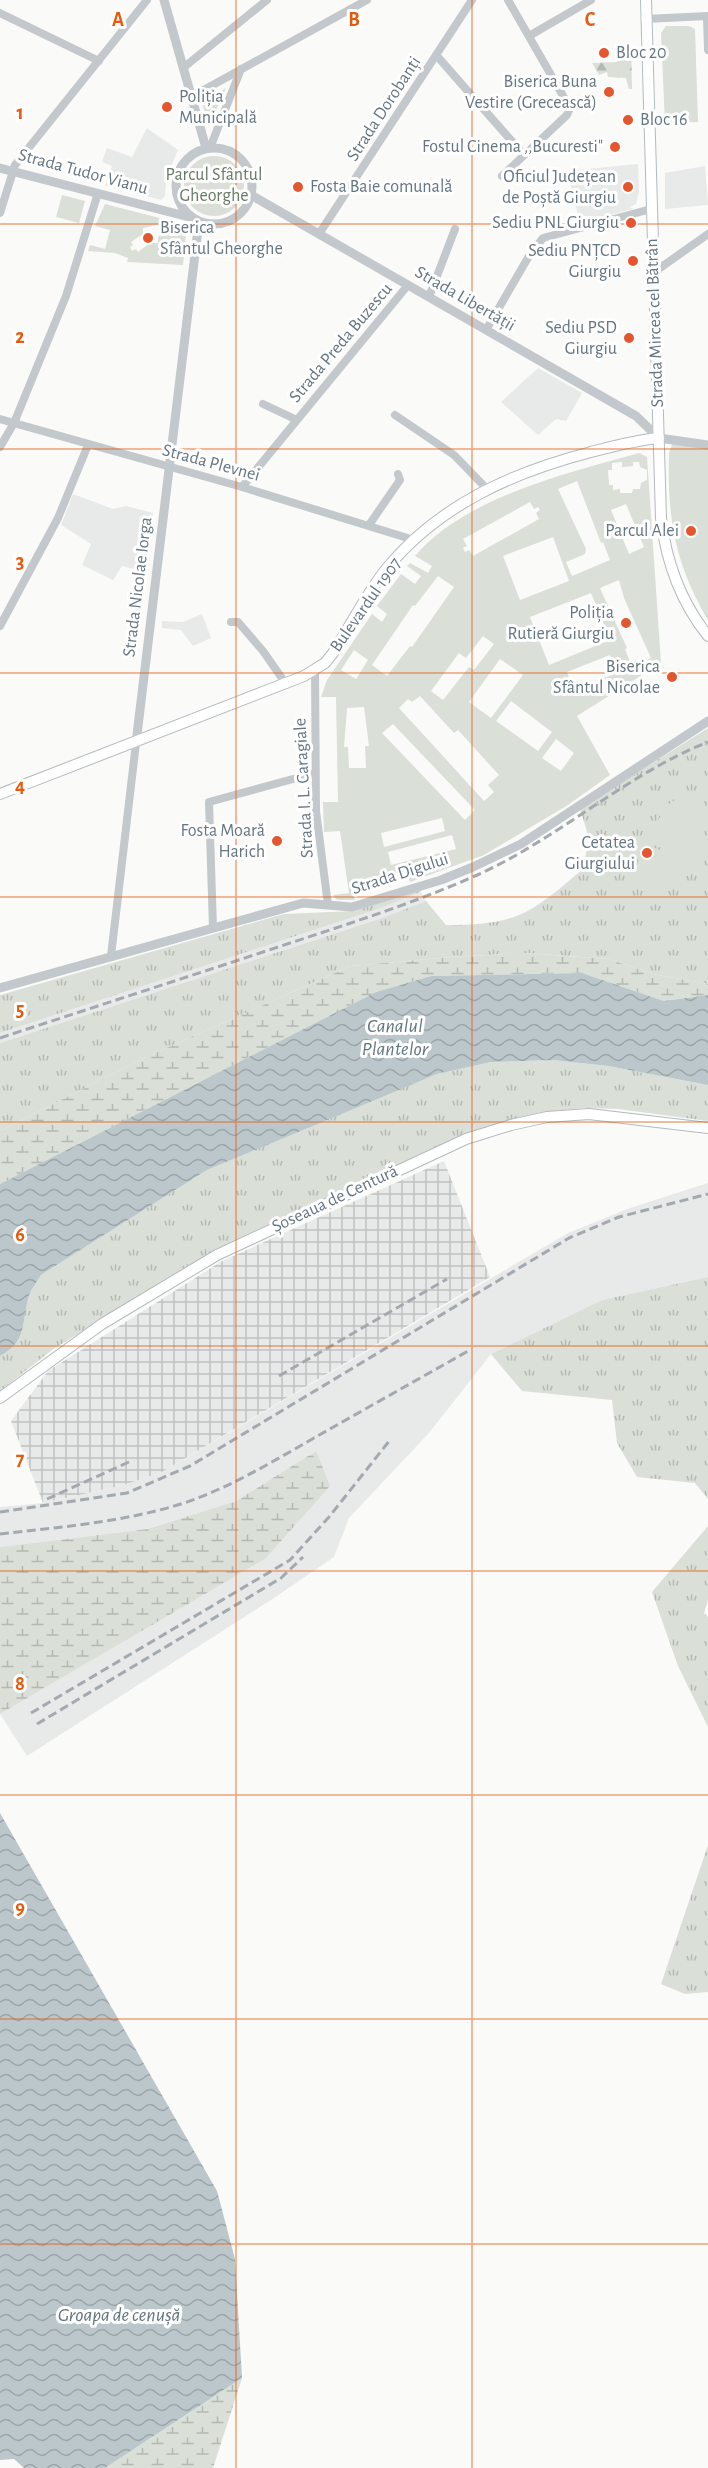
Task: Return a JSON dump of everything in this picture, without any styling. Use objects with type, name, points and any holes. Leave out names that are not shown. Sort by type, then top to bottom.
[{"type":"main road","name":"Strada Mircea cel Bătrân","points":[[646,0],[661,518],[666,554],[686,603],[708,636]]},
{"type":"main road","name":"Bulevardul 1907","points":[[0,794],[286,684],[315,670],[333,653],[376,582],[414,540],[441,518],[487,489],[541,465],[625,443],[659,438]]},
{"type":"main road","name":"Șoseaua de Centură","points":[[0,1398],[102,1324],[217,1255],[466,1139],[547,1117],[589,1114],[708,1128]]},
{"type":"street","points":[[0,213],[12,171],[147,0]]},
{"type":"street","points":[[164,0],[208,148]]},
{"type":"street","points":[[183,68],[267,0]]},
{"type":"street","points":[[191,96],[367,0]]},
{"type":"street","name":"Strada Dorobanți","points":[[319,234],[472,0]]},
{"type":"street","points":[[502,176],[567,115],[570,108],[508,0]]},
{"type":"street","points":[[529,36],[591,0]]},
{"type":"street","points":[[0,14],[99,60]]},
{"type":"street","points":[[645,19],[707,16],[708,51]]},
{"type":"street","points":[[437,56],[524,155]]},
{"type":"street","points":[[208,148],[241,69]]},
{"type":"street","points":[[208,148],[228,150],[243,160],[251,176],[251,195],[243,211],[230,221],[214,224],[195,219],[179,201],[176,178],[186,159],[208,148]]},
{"type":"street","name":"Strada Tudor Vianu","points":[[0,168],[195,219]]},
{"type":"street","points":[[0,447],[14,423],[66,296],[98,193]]},
{"type":"street","name":"Strada Libertății","points":[[251,195],[636,417],[659,438]]},
{"type":"street","points":[[486,330],[529,256],[543,238],[651,208]]},
{"type":"street","name":"Strada Nicolae Iorga","points":[[111,956],[169,467],[195,219]]},
{"type":"street","points":[[429,297],[455,229]]},
{"type":"street","points":[[654,273],[708,234]]},
{"type":"street","name":"Strada Preda Buzescu","points":[[242,487],[408,285]]},
{"type":"street","name":"Strada Preda Buzescu","points":[[263,404],[297,420]]},
{"type":"street","points":[[395,415],[454,454],[487,489]]},
{"type":"street","name":"Strada Plevnei","points":[[0,419],[242,487],[414,540]]},
{"type":"street","points":[[659,438],[708,445]]},
{"type":"street","points":[[0,626],[58,518],[88,445]]},
{"type":"street","points":[[369,525],[400,480],[398,474]]},
{"type":"street","points":[[231,622],[237,621],[246,630],[286,684]]},
{"type":"street","name":"Strada I. L. Caragiale","points":[[315,670],[315,773],[318,833],[328,905]]},
{"type":"street","name":"Strada Digului","points":[[0,988],[303,903],[346,908],[358,906],[441,880],[521,844],[708,721]]},
{"type":"street","points":[[213,928],[209,802],[315,773]]},
{"type":"shaded area","points":[[147,128],[178,150],[167,175],[165,196],[161,200],[105,186],[112,166],[102,162],[107,148],[132,157]]},
{"type":"shaded area","points":[[638,164],[639,192],[636,204],[630,207],[633,209],[580,223],[567,171]]},
{"type":"shaded area","points":[[705,166],[708,205],[665,209],[665,173]]},
{"type":"shaded area","points":[[538,368],[582,393],[566,421],[556,419],[538,435],[501,402]]},
{"type":"shaded area","points":[[73,494],[113,509],[126,506],[153,513],[146,572],[122,566],[113,580],[82,565],[91,544],[61,525]]},
{"type":"shaded area","points":[[202,614],[211,638],[193,646],[181,630],[162,628],[162,621],[183,622]]},
{"type":"shaded area","points":[[421,892],[426,901],[382,918],[0,1043],[0,1033],[378,909]]},
{"type":"shaded area","points":[[444,1161],[490,1277],[162,1472],[124,1485],[43,1503],[11,1421],[48,1371],[222,1261]]},
{"type":"shaded area","points":[[708,1183],[708,1277],[602,1300],[491,1354],[429,1433],[349,1518],[334,1557],[271,1600],[27,1756],[0,1714],[265,1559],[316,1451],[236,1501],[146,1529],[0,1547],[0,1507],[43,1503],[124,1485],[162,1472],[568,1233],[630,1208]]},
{"type":"green space","points":[[666,26],[689,26],[695,29],[698,122],[665,123],[661,33]]},
{"type":"green space","points":[[617,43],[631,43],[632,89],[629,89],[626,78],[608,77],[607,72],[599,75],[592,63],[617,62]]},
{"type":"green space","points":[[226,88],[209,125],[208,125],[202,102]]},
{"type":"green space","name":"Parcul Sfântul Gheorghe","points":[[214,156],[235,165],[244,186],[235,207],[214,216],[193,207],[184,186],[193,165]]},
{"type":"green space","points":[[62,195],[85,201],[79,223],[56,217]]},
{"type":"green space","points":[[105,204],[171,221],[170,227],[186,235],[183,265],[127,262],[128,258],[115,253],[88,251],[90,245],[105,249],[110,230],[95,226]],"holes":[[[161,224],[165,230],[158,237],[158,243],[150,243],[138,252],[136,249],[132,251],[131,242],[143,234],[143,228]]]},
{"type":"green space","name":"Parcul Alei","points":[[673,439],[708,445],[708,620],[681,561],[672,521],[669,454]]},
{"type":"green space","points":[[639,453],[647,457],[661,663],[577,716],[610,775],[568,805],[484,855],[410,882],[406,870],[351,887],[355,900],[337,900],[333,895],[349,893],[340,831],[324,832],[323,802],[338,802],[336,697],[321,697],[327,680],[372,614],[382,622],[387,614],[377,606],[401,574],[415,584],[421,576],[407,566],[410,563],[428,573],[432,566],[415,556],[436,535],[461,518],[519,490]],"holes":[[[622,462],[622,467],[633,466],[633,462],[639,462],[640,467],[647,470],[647,480],[641,483],[640,489],[633,489],[632,493],[620,493],[620,489],[613,490],[613,485],[609,485],[608,470],[612,470],[612,463]],[[577,481],[610,560],[572,576],[566,562],[585,554],[586,549],[558,489]],[[530,502],[534,509],[538,507],[540,510],[536,513],[539,519],[473,556],[469,550],[465,552],[463,548],[467,546],[463,539]],[[626,504],[644,547],[629,554],[611,510]],[[553,537],[569,581],[520,600],[503,556]],[[438,576],[454,587],[412,647],[410,646],[387,676],[372,665],[413,605],[415,606]],[[619,580],[624,598],[651,658],[632,667],[625,649],[627,648],[600,588]],[[591,593],[610,640],[549,665],[530,617]],[[483,636],[494,644],[474,670],[469,667],[443,700],[431,691],[459,653],[466,658]],[[354,650],[368,660],[356,679],[341,670]],[[610,655],[617,673],[573,690],[567,672]],[[500,659],[523,675],[491,718],[469,702]],[[420,696],[454,733],[458,730],[499,775],[488,785],[494,792],[484,801],[399,708],[408,699],[412,702]],[[511,701],[552,732],[538,751],[496,721]],[[364,707],[369,746],[365,746],[366,768],[349,768],[348,747],[344,747],[347,708]],[[393,724],[475,810],[465,820],[382,733]],[[556,739],[574,753],[561,771],[542,758]],[[442,818],[445,831],[384,847],[381,833]],[[452,835],[456,849],[391,865],[388,852]]]},
{"type":"green space","points":[[708,728],[708,984],[653,974],[609,959],[525,953],[351,966],[146,1057],[0,1131],[0,1043],[382,918],[426,901],[446,925],[490,923],[522,914],[549,897],[583,869],[589,838],[580,809]]},
{"type":"green space","points":[[690,790],[695,792],[708,814],[708,820],[692,829],[669,809],[669,804]]},
{"type":"green space","points":[[667,811],[689,830],[664,849],[647,842],[647,838],[663,812]]},
{"type":"green space","points":[[692,834],[707,847],[689,859],[669,851]]},
{"type":"green space","points":[[646,844],[662,851],[632,881],[642,847]]},
{"type":"green space","points":[[667,853],[686,861],[655,885],[634,886]]},
{"type":"green space","points":[[419,890],[421,892],[378,909],[0,1033],[0,995],[284,914],[354,911]]},
{"type":"green space","points":[[525,953],[609,959],[653,974],[708,984],[708,995],[664,1001],[582,973],[431,976],[376,992],[0,1184],[0,1131],[146,1057],[351,966]]},
{"type":"green space","points":[[553,1060],[608,1066],[708,1085],[708,1121],[618,1109],[584,1108],[552,1111],[497,1124],[212,1251],[52,1350],[0,1391],[0,1356],[9,1350],[19,1338],[29,1296],[41,1275],[207,1170],[437,1074],[491,1062]]},
{"type":"green space","points":[[708,1277],[708,1499],[695,1483],[637,1477],[617,1443],[612,1400],[522,1391],[491,1354],[602,1300]]},
{"type":"green space","points":[[316,1451],[330,1486],[265,1559],[0,1714],[0,1547],[147,1529],[236,1501]]},
{"type":"green space","points":[[708,1526],[708,1600],[704,1613],[708,1617],[708,1727],[678,1666],[652,1592]]},
{"type":"green space","points":[[708,1845],[708,1992],[685,1994],[661,1984]]},
{"type":"green space","points":[[242,2378],[213,2468],[105,2468]]},
{"type":"water","name":"Canalul Plantelor","points":[[582,973],[664,1001],[708,995],[708,1085],[608,1066],[553,1060],[491,1062],[437,1074],[207,1170],[41,1275],[29,1296],[19,1338],[9,1350],[0,1356],[0,1184],[376,992],[431,976]]},
{"type":"water","name":"Groapa de cenușă","points":[[0,1813],[217,2191],[235,2259],[242,2378],[105,2468],[24,2468],[14,2459],[0,2460]]},
{"type":"railway","points":[[0,1038],[366,918],[468,879],[530,847],[647,772],[708,742]]},
{"type":"railway","points":[[0,1512],[127,1493],[190,1466],[569,1238],[619,1217],[708,1194]]},
{"type":"railway","points":[[279,1376],[447,1279]]},
{"type":"railway","points":[[0,1534],[139,1515],[201,1497],[266,1465],[468,1351]]},
{"type":"railway","points":[[31,1713],[290,1560],[329,1517],[390,1440]]},
{"type":"railway","points":[[47,1499],[129,1462]]},
{"type":"railway","points":[[37,1724],[281,1578],[303,1557]]},
{"type":"place","name":"Bloc 20","points":[[604,53]]},
{"type":"place","name":"Biserica Buna Vestire (Grecească)","points":[[609,92]]},
{"type":"place","name":"Poliția Municipală","points":[[167,107]]},
{"type":"place","name":"Bloc 16","points":[[628,120]]},
{"type":"place","name":"Fostul Cinema ,,Bucuresti\"","points":[[615,147]]},
{"type":"place","name":"Fosta Baie comunală","points":[[298,187]]},
{"type":"place","name":"Oficiul Județean de Poștă Giurgiu","points":[[628,187]]},
{"type":"place","name":"Sediu PNL Giurgiu","points":[[631,223]]},
{"type":"place","name":"Biserica Sfântul Gheorghe","points":[[148,238]]},
{"type":"place","name":"Sediu PNȚCD Giurgiu","points":[[633,261]]},
{"type":"place","name":"Sediu PSD Giurgiu","points":[[629,338]]},
{"type":"place","name":"Parcul Alei","points":[[691,531]]},
{"type":"place","name":"Poliția Rutieră Giurgiu","points":[[626,623]]},
{"type":"place","name":"Biserica Sfântul Nicolae","points":[[672,677]]},
{"type":"place","name":"Fosta Moară Harich","points":[[277,841]]},
{"type":"place","name":"Cetatea Giurgiului","points":[[647,853]]}]
